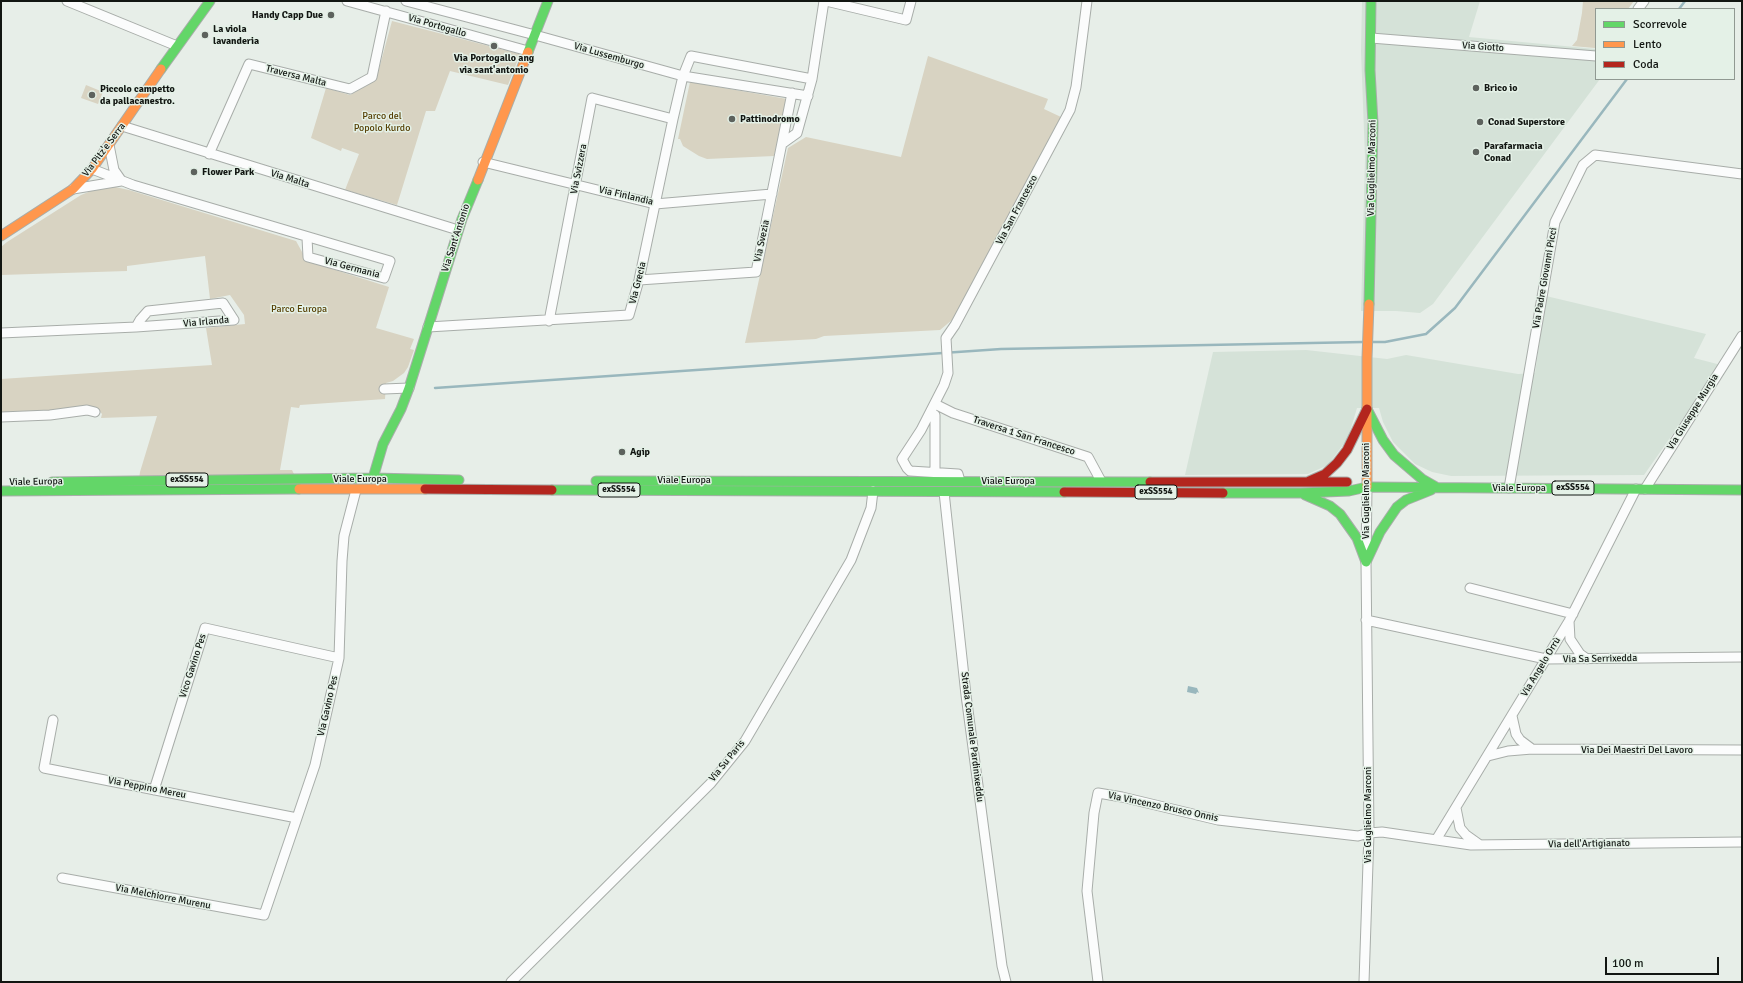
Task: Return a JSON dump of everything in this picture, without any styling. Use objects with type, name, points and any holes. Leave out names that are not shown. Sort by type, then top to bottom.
[{"type":"main road","name":"Via Pitz'e Serra","points":[[1,236],[73,189],[92,169],[210,1]]},
{"type":"main road","name":"Via Sant'Antonio","points":[[373,478],[383,444],[401,409],[409,388],[458,230],[483,162],[548,1]]},
{"type":"main road","name":"Via Guglielmo Marconi","points":[[1367,487],[1367,358],[1373,123],[1370,70],[1371,1]]},
{"type":"main road","points":[[1305,482],[1325,474],[1337,463],[1348,450],[1367,409]]},
{"type":"main road","points":[[1367,409],[1383,440],[1394,455],[1436,488]]},
{"type":"main road","name":"Viale Europa","points":[[1,482],[373,478],[511,482],[645,480],[1348,482],[1367,487],[1742,490]]},
{"type":"main road","name":"Viale Europa","points":[[1,491],[356,490],[1301,493],[1349,492],[1367,487]]},
{"type":"main road","points":[[1366,562],[1380,532],[1397,507],[1406,500],[1436,488]]},
{"type":"main road","points":[[1301,493],[1330,506],[1340,514],[1357,538],[1366,562]]},
{"type":"street","points":[[67,1],[177,46]]},
{"type":"street","name":"Via Portogallo","points":[[347,1],[528,52]]},
{"type":"street","name":"Via Portogallo","points":[[406,1],[535,35]]},
{"type":"street","points":[[783,144],[797,133],[808,96],[825,1],[906,20],[911,1]]},
{"type":"street","name":"Via San Francesco","points":[[960,481],[958,474],[910,471],[902,458],[933,408],[948,373],[946,338],[1070,110],[1076,87],[1087,1]]},
{"type":"street","name":"Traversa Malta","points":[[209,154],[249,64],[350,90],[372,77],[386,11]]},
{"type":"street","name":"Via Lussemburgo","points":[[535,35],[683,76],[808,96]]},
{"type":"street","name":"Via Giotto","points":[[1371,38],[1595,56]]},
{"type":"street","points":[[683,76],[691,56],[812,79]]},
{"type":"street","name":"Via Grecia","points":[[428,327],[629,316],[639,280],[683,76]]},
{"type":"street","name":"Via Svezia","points":[[639,280],[756,272],[783,144],[792,93]]},
{"type":"street","name":"Via Svizzera","points":[[549,321],[577,184],[592,98],[673,119]]},
{"type":"street","name":"Via Malta","points":[[122,126],[458,230]]},
{"type":"street","points":[[108,145],[114,170],[122,181]]},
{"type":"street","name":"Via Padre Giovanni Picci","points":[[1510,488],[1555,222],[1583,165],[1595,155],[1742,174]]},
{"type":"street","name":"Via Finlandia","points":[[483,162],[655,204],[772,194]]},
{"type":"street","name":"Via Germania","points":[[92,169],[122,181],[307,238],[390,261],[384,278],[308,256],[307,238]]},
{"type":"street","name":"Via Germania","points":[[73,189],[122,181]]},
{"type":"street","name":"Via Irlanda","points":[[1,332],[136,327],[234,320],[223,304],[148,311],[136,327]]},
{"type":"street","name":"Via Giuseppe Murgia","points":[[1641,489],[1742,336]]},
{"type":"street","points":[[384,389],[409,388]]},
{"type":"street","points":[[933,408],[935,415],[935,472]]},
{"type":"street","name":"Traversa 1 San Francesco","points":[[933,408],[953,413],[1088,457],[1101,481]]},
{"type":"street","points":[[1,417],[87,410],[95,412]]},
{"type":"street","name":"Via Guglielmo Marconi","points":[[1364,982],[1369,833],[1366,620],[1367,487]]},
{"type":"street","name":"Via Angelo Orrù","points":[[1436,840],[1546,660],[1641,489]]},
{"type":"street","name":"Via Gavino Pes","points":[[264,915],[315,765],[339,658],[344,536],[356,490]]},
{"type":"street","name":"Via Su Paris","points":[[512,982],[711,783],[745,741],[851,560],[872,508],[873,492]]},
{"type":"street","name":"Strada Comunale Pardinixeddu","points":[[944,492],[966,694],[1002,966],[1006,982]]},
{"type":"street","points":[[1470,588],[1571,617],[1570,639],[1580,654],[1587,659]]},
{"type":"street","name":"Via Sa Serrixedda","points":[[1366,620],[1546,660],[1742,657]]},
{"type":"street","name":"Vico Gavino Pes","points":[[154,790],[205,628],[339,658]]},
{"type":"street","points":[[1512,716],[1516,734],[1520,740],[1532,749]]},
{"type":"street","name":"Via Peppino Mereu","points":[[53,720],[44,768],[297,818]]},
{"type":"street","name":"Via Dei Maestri Del Lavoro","points":[[1488,756],[1508,751],[1532,749],[1742,750]]},
{"type":"street","name":"Via Vincenzo Brusco Onnis","points":[[1098,982],[1087,891],[1094,813],[1098,793],[1122,796],[1218,820],[1346,835],[1358,836],[1369,833]]},
{"type":"street","points":[[1456,808],[1460,828],[1466,835],[1481,846]]},
{"type":"street","name":"Via dell'Artigianato","points":[[1369,833],[1382,832],[1481,846],[1742,842]]},
{"type":"street","name":"Via Melchiorre Murenu","points":[[62,878],[264,915]]},
{"type":"shaded area","points":[[1362,1],[1480,1],[1469,37],[1595,49],[1595,80],[1599,80],[1433,304],[1420,313],[1361,311],[1365,158],[1361,51]]},
{"type":"shaded area","points":[[1546,296],[1706,334],[1694,358],[1721,365],[1644,475],[1451,476],[1432,472],[1415,464],[1393,442],[1383,422],[1379,408],[1357,408],[1348,438],[1328,465],[1308,474],[1185,475],[1213,352],[1306,350],[1387,359],[1406,355],[1518,374],[1535,373]]},
{"type":"green space","points":[[1583,1],[1634,1],[1629,8],[1595,8],[1595,48],[1572,46],[1577,40]]},
{"type":"green space","name":"Parco del Popolo Kurdo","points":[[392,21],[520,54],[508,85],[450,71],[435,111],[426,111],[397,205],[345,190],[359,154],[342,148],[341,151],[311,138],[326,88],[350,95],[376,80]]},
{"type":"green space","points":[[928,56],[1048,99],[1044,109],[1061,117],[967,299],[952,320],[940,330],[824,336],[816,339],[745,343],[788,148],[806,137],[901,157]]},
{"type":"green space","name":"Pattinodromo","points":[[690,82],[787,99],[774,156],[707,159],[683,146],[680,139],[678,139]]},
{"type":"green space","name":"Piccolo campetto da pallacanestro.","points":[[86,85],[103,92],[98,104],[81,98]]},
{"type":"green space","name":"Parco Europa","points":[[115,187],[296,241],[307,261],[389,287],[376,328],[414,339],[410,349],[414,350],[408,367],[404,373],[393,381],[386,383],[385,399],[300,405],[299,408],[291,407],[280,470],[292,470],[295,476],[139,479],[157,416],[101,418],[102,414],[97,408],[91,406],[1,413],[1,379],[212,365],[206,328],[245,324],[244,315],[230,295],[210,299],[205,256],[127,266],[127,271],[1,275],[1,247],[7,242],[81,195],[91,191]]},
{"type":"water","points":[[1188,686],[1197,688],[1199,693],[1197,692],[1196,694],[1187,692]]},
{"type":"waterway","points":[[1680,8],[1685,1]]},
{"type":"waterway","points":[[1372,342],[1385,342],[1426,334],[1455,308],[1626,80]]},
{"type":"waterway","points":[[435,388],[1001,349],[1363,342]]},
{"type":"traffic: fast","points":[[161,69],[210,1]]},
{"type":"traffic: fast","points":[[528,52],[548,1]]},
{"type":"traffic: fast","points":[[1369,304],[1373,123],[1370,70],[1371,1]]},
{"type":"traffic: fast","points":[[373,478],[383,444],[401,409],[409,388],[462,219],[478,180]]},
{"type":"traffic: fast","points":[[1367,409],[1383,440],[1394,455],[1422,479],[1436,487]]},
{"type":"traffic: fast","points":[[52,482],[373,478],[459,480]]},
{"type":"traffic: fast","points":[[596,481],[1150,482]]},
{"type":"traffic: fast","points":[[1223,493],[1301,493],[1349,491],[1367,487],[1742,490]]},
{"type":"traffic: fast","points":[[1,491],[299,489]]},
{"type":"traffic: fast","points":[[552,490],[1064,492]]},
{"type":"traffic: fast","points":[[1366,562],[1380,532],[1397,507],[1406,500],[1431,490]]},
{"type":"traffic: fast","points":[[1305,495],[1330,506],[1340,514],[1357,538],[1366,562]]},
{"type":"traffic: slow","points":[[478,180],[528,52]]},
{"type":"traffic: slow","points":[[1,236],[73,189],[92,169],[161,69]]},
{"type":"traffic: slow","points":[[1367,487],[1367,358],[1369,304]]},
{"type":"traffic: slow","points":[[299,489],[425,489]]},
{"type":"traffic: jam","points":[[1309,481],[1325,474],[1337,463],[1347,450],[1367,409]]},
{"type":"traffic: jam","points":[[1150,482],[1347,482]]},
{"type":"traffic: jam","points":[[425,489],[552,490]]},
{"type":"traffic: jam","points":[[1064,492],[1223,493]]},
{"type":"place","name":"Handy Capp Due","points":[[331,15]]},
{"type":"place","name":"La viola lavanderia","points":[[205,35]]},
{"type":"place","name":"Via Portogallo ang via sant'antonio","points":[[494,46]]},
{"type":"place","name":"Brico io","points":[[1476,88]]},
{"type":"place","name":"Piccolo campetto da pallacanestro.","points":[[92,95]]},
{"type":"place","name":"Pattinodromo","points":[[732,119]]},
{"type":"place","name":"Conad Superstore","points":[[1480,122]]},
{"type":"place","name":"Parafarmacia Conad","points":[[1476,152]]},
{"type":"place","name":"Flower Park","points":[[194,172]]},
{"type":"place","name":"Agip","points":[[622,452]]}]
